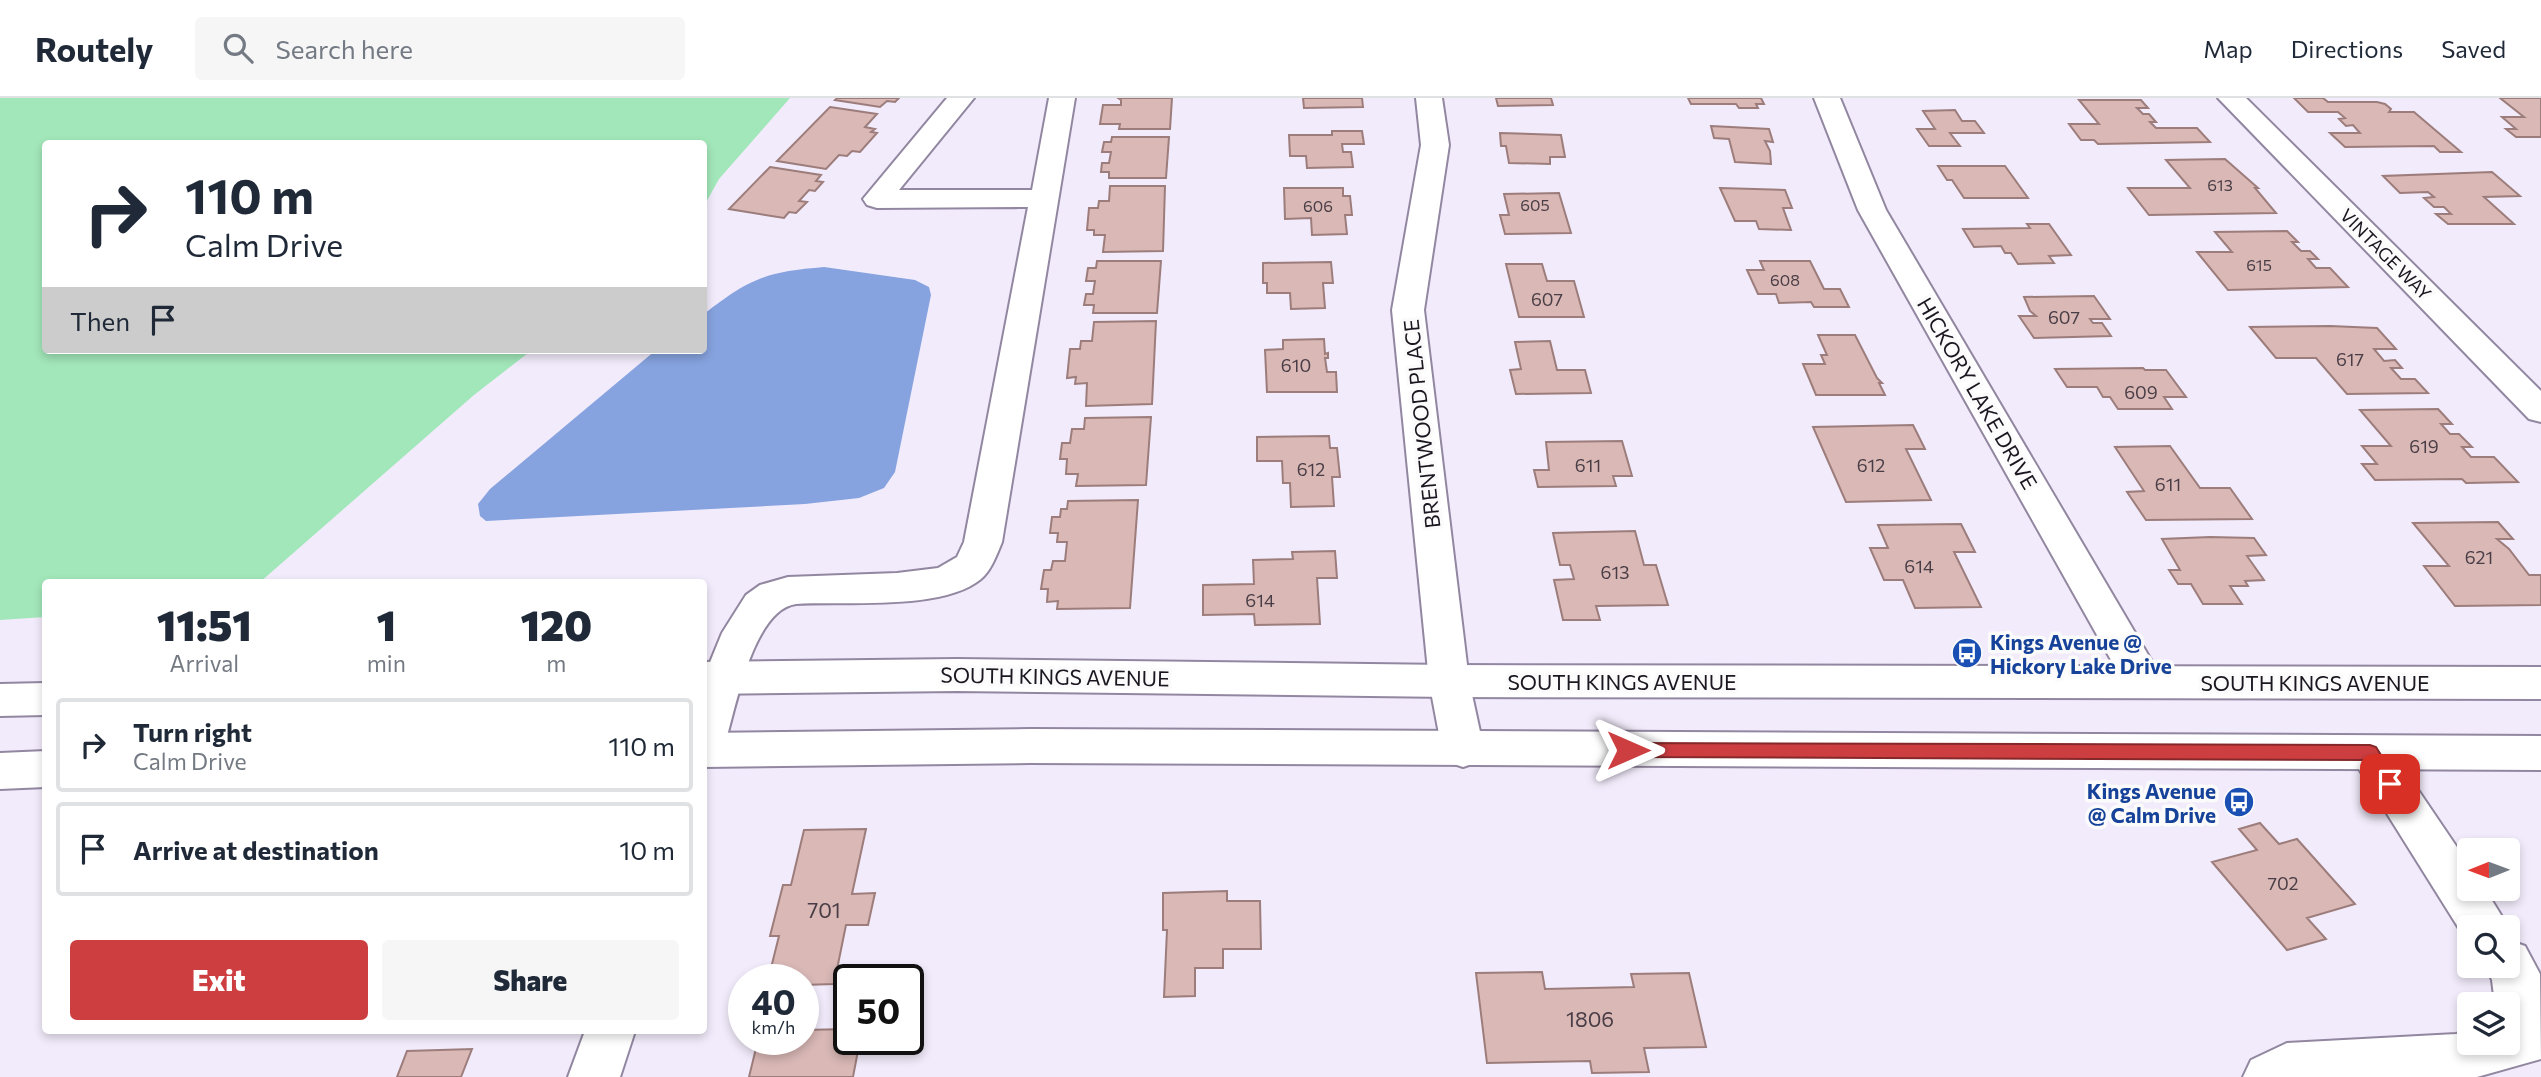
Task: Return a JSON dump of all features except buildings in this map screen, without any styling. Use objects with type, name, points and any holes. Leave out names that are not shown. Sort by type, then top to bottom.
[{"type":"street","points":[[961,98],[877,199],[1044,198]]},
{"type":"street","points":[[707,725],[715,678],[746,621],[762,603],[782,591],[923,585],[949,580],[967,570],[978,556],[983,542],[1062,98]]},
{"type":"street","name":"BRENTWOOD PLACE","points":[[1429,98],[1435,145],[1408,310],[1449,681],[1464,750]]},
{"type":"street","name":"HICKORY LAKE DRIVE","points":[[1827,98],[1872,210],[2143,681]]},
{"type":"street","name":"VINTAGE WAY","points":[[2231,98],[2541,411]]},
{"type":"street","name":"SOUTH KINGS AVENUE","points":[[715,678],[957,675],[1449,681],[2541,683]]},
{"type":"street","points":[[0,700],[42,699]]},
{"type":"street","points":[[707,750],[1030,746],[1464,750],[2541,752]]},
{"type":"street","points":[[2370,752],[2477,915]]},
{"type":"street","points":[[0,771],[42,769]]},
{"type":"street","points":[[2269,1077],[2287,1068],[2456,1058],[2523,1042],[2516,978]]},
{"type":"street","points":[[594,1077],[609,1034]]},
{"type":"green space","points":[[0,98],[790,98],[719,179],[707,201],[707,140],[42,140],[42,354],[527,354],[474,395],[264,579],[42,579],[42,617],[0,620]]},
{"type":"water","points":[[824,267],[915,280],[929,287],[931,295],[895,472],[884,488],[859,498],[805,504],[486,521],[480,516],[478,504],[490,489],[651,354],[707,354],[707,312],[747,285],[787,271]]},
{"type":"place","name":"Kings Avenue @ Hickory Lake Drive","points":[[1967,653]]},
{"type":"place","name":"Kings Avenue @ Calm Drive","points":[[2239,802]]},
{"type":"route","points":[[1628,750],[2370,752],[2390,784]]}]
